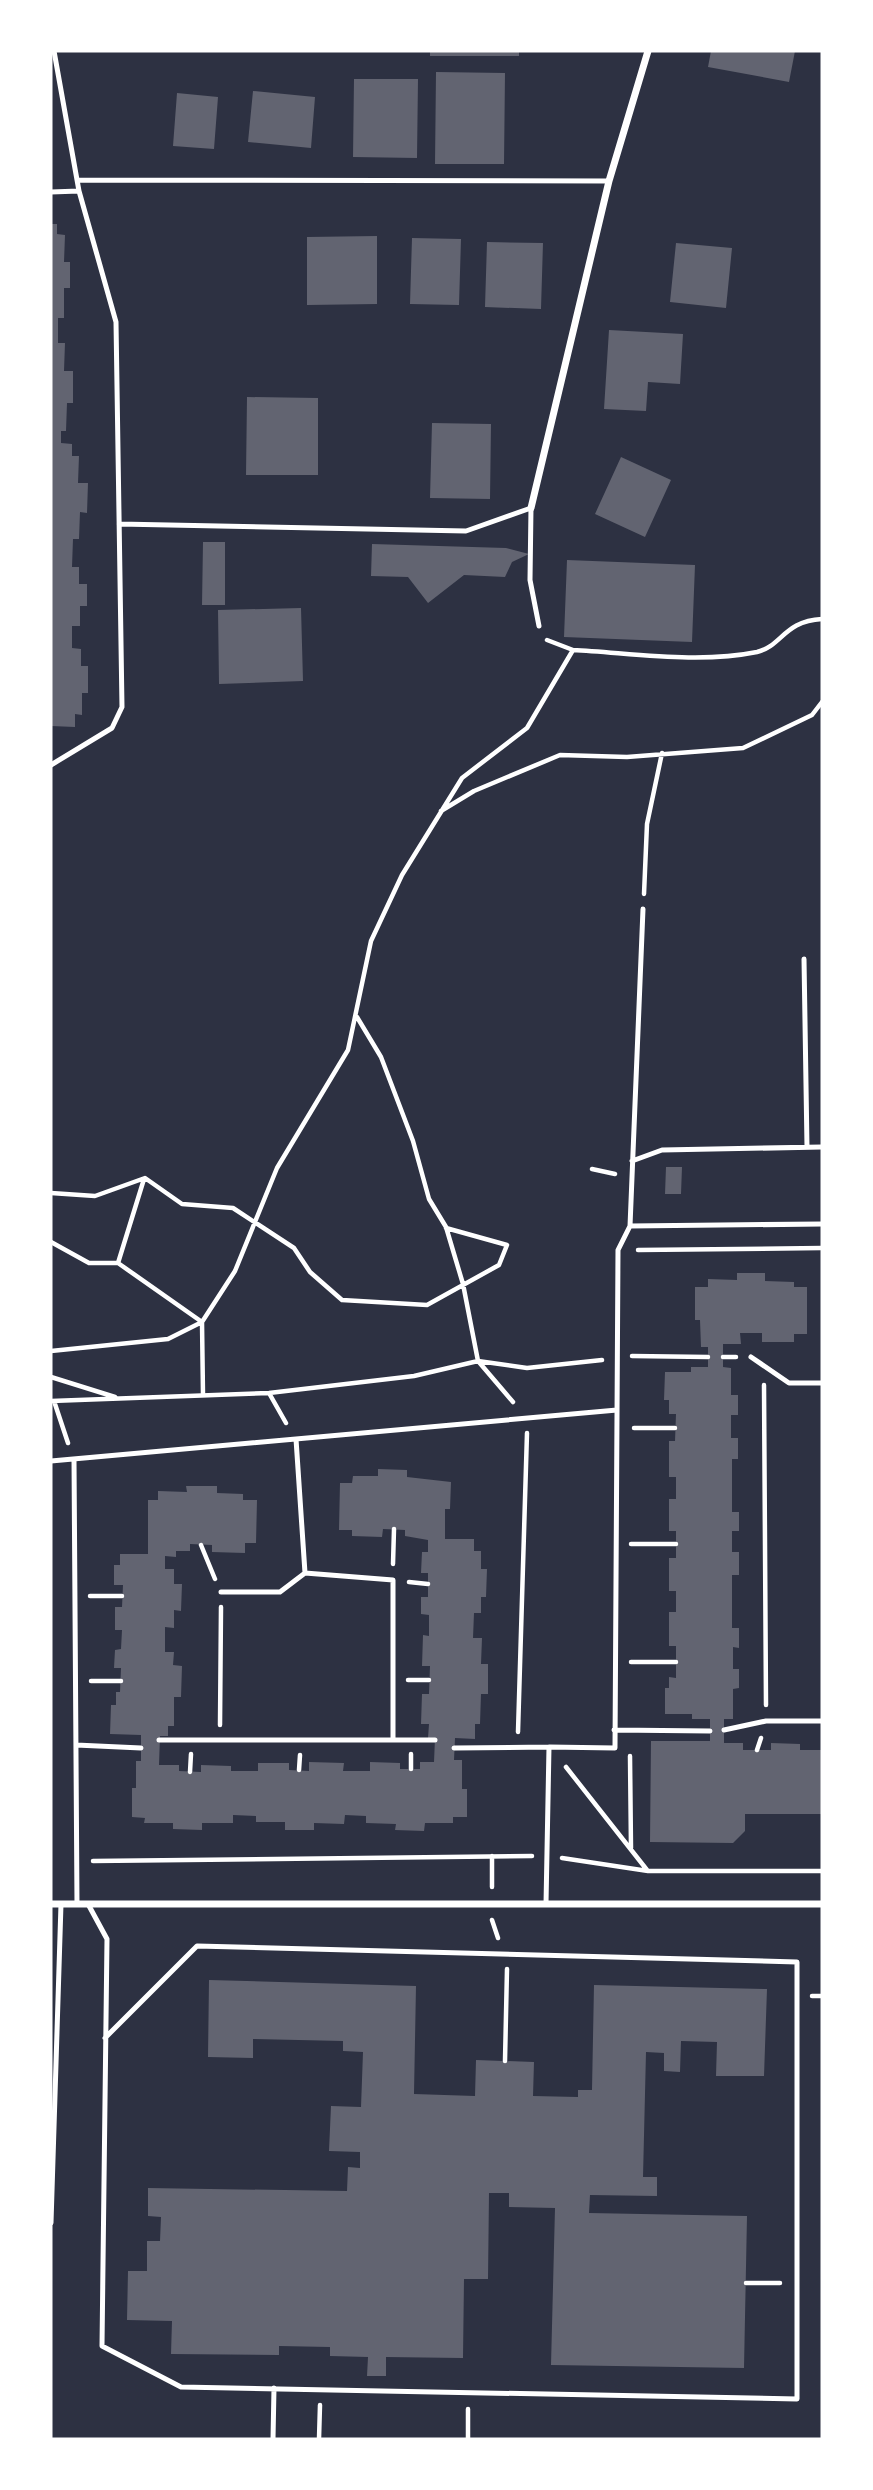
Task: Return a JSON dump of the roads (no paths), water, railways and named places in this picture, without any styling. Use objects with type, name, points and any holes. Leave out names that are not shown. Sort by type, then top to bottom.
[{"type":"street","points":[[531,508],[609,181],[648,51]]},
{"type":"street","points":[[51,1904],[822,1904]]},
{"type":"lane","points":[[51,765],[112,728],[122,707],[116,322],[79,191],[54,51]]},
{"type":"lane","points":[[77,180],[609,181]]},
{"type":"lane","points":[[51,192],[79,191]]},
{"type":"lane","points":[[119,524],[466,531],[531,508],[530,580],[539,626]]},
{"type":"lane","points":[[454,1748],[615,1748],[618,1250],[630,1226],[643,909]]},
{"type":"lane","points":[[804,959],[807,1147]]},
{"type":"lane","points":[[632,1161],[662,1150],[822,1147]]},
{"type":"lane","points":[[630,1226],[822,1224]]},
{"type":"lane","points":[[751,1357],[789,1383],[822,1383]]},
{"type":"lane","points":[[51,1461],[617,1409]]},
{"type":"lane","points":[[296,1439],[306,1573]]},
{"type":"lane","points":[[74,1459],[77,1904]]},
{"type":"lane","points":[[221,1592],[280,1592],[306,1573],[393,1580],[393,1740]]},
{"type":"lane","points":[[724,1730],[766,1721],[822,1721]]},
{"type":"lane","points":[[614,1731],[710,1731]]},
{"type":"lane","points":[[159,1740],[435,1740]]},
{"type":"lane","points":[[76,1745],[141,1748]]},
{"type":"lane","points":[[546,1903],[549,1747]]},
{"type":"lane","points":[[51,2223],[61,1904]]},
{"type":"lane","points":[[88,1904],[107,1939],[102,2346],[181,2387],[797,2399],[797,1962],[197,1946],[106,2038]]},
{"type":"lane","points":[[272,2439],[274,2388]]}]
